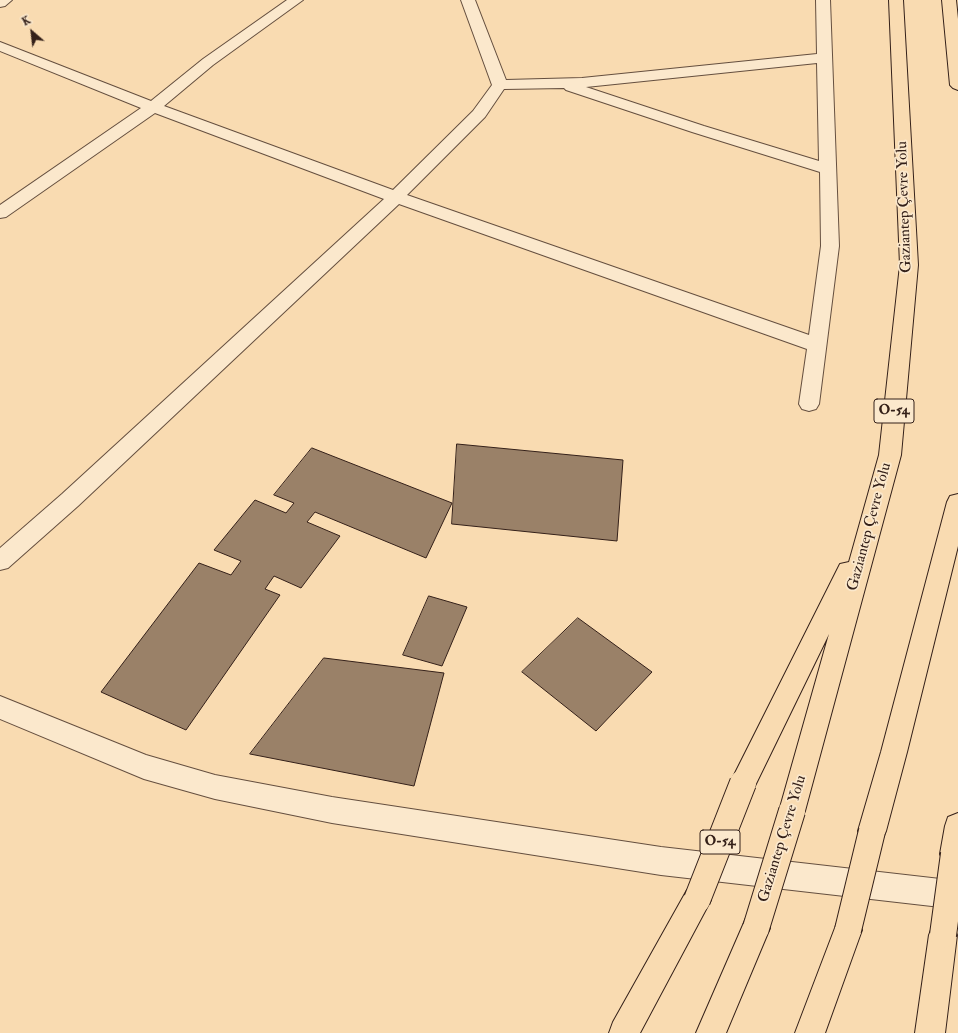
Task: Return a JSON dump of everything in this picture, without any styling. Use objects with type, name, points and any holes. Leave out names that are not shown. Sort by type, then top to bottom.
[{"type":"highway","name":"Gaziantep Çevre Yolu","points":[[711,1033],[756,928],[792,811],[890,455],[909,265],[896,0]]},
{"type":"highway","points":[[949,0],[958,85]]},
{"type":"highway","points":[[810,1033],[848,930],[872,831],[896,744],[958,502]]},
{"type":"highway","name":"O-54","points":[[624,1033],[697,900],[743,783],[870,525]]},
{"type":"highway","points":[[930,1033],[958,826]]},
{"type":"street","points":[[0,3],[5,0]]},
{"type":"street","points":[[0,213],[153,107],[208,62],[296,0]]},
{"type":"street","points":[[468,0],[500,85]]},
{"type":"street","points":[[809,404],[830,246],[823,0]]},
{"type":"street","points":[[0,46],[153,107],[396,197],[816,345]]},
{"type":"street","points":[[500,85],[562,84],[824,58]]},
{"type":"street","points":[[562,84],[698,129],[828,168]]},
{"type":"street","points":[[0,560],[70,500],[396,197],[479,114],[500,85]]},
{"type":"street","points":[[0,707],[144,767],[215,787],[332,810],[662,861],[958,895]]},
{"type":"building","points":[[457,444],[623,460],[617,541],[452,524]]},
{"type":"building","points":[[312,448],[452,503],[426,558],[315,512],[307,522],[340,536],[301,588],[274,576],[265,589],[280,595],[186,730],[101,692],[199,563],[231,575],[241,561],[214,550],[255,500],[286,513],[294,503],[274,495]]},
{"type":"building","points":[[429,596],[467,607],[442,666],[403,655]]},
{"type":"building","points":[[578,618],[652,672],[596,731],[522,672]]},
{"type":"building","points":[[324,658],[444,673],[414,786],[250,754]]}]
